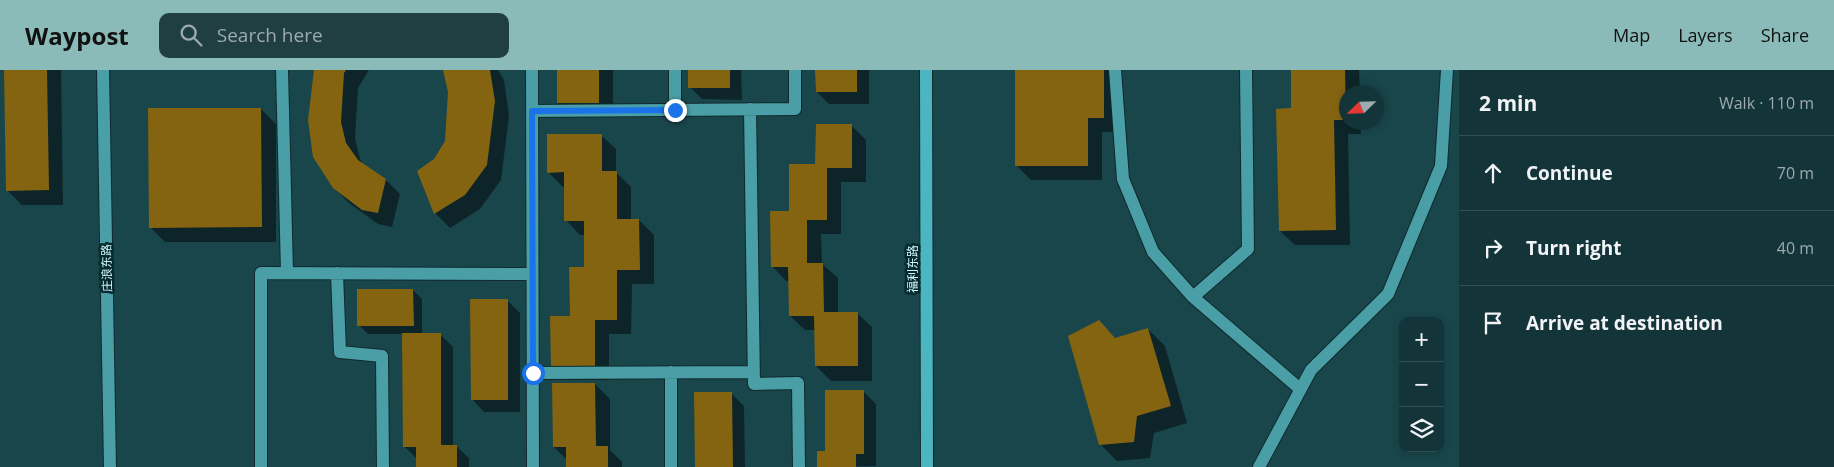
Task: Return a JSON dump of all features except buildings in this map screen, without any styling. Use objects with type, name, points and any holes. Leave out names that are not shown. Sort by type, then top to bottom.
[{"type":"main road","name":"福利东路","points":[[926,70],[927,467]]},
{"type":"street","name":"庄浪东路","points":[[103,70],[110,467]]},
{"type":"street","points":[[282,70],[287,272]]},
{"type":"street","points":[[532,70],[533,467]]},
{"type":"street","points":[[674,70],[675,110]]},
{"type":"street","points":[[532,111],[795,109],[795,70]]},
{"type":"street","points":[[1115,70],[1124,179],[1154,252],[1193,297],[1300,389]]},
{"type":"street","points":[[1193,297],[1248,250],[1246,70]]},
{"type":"street","points":[[1259,467],[1311,370],[1388,294],[1440,166],[1447,70]]},
{"type":"street","points":[[750,109],[754,384],[798,383],[799,467]]},
{"type":"street","points":[[337,272],[340,352],[382,356],[383,467]]},
{"type":"street","points":[[262,467],[260,273],[532,274]]},
{"type":"street","points":[[671,372],[672,467]]},
{"type":"street","points":[[533,373],[753,372]]},
{"type":"route","points":[[533,373],[532,111],[675,110]]}]
